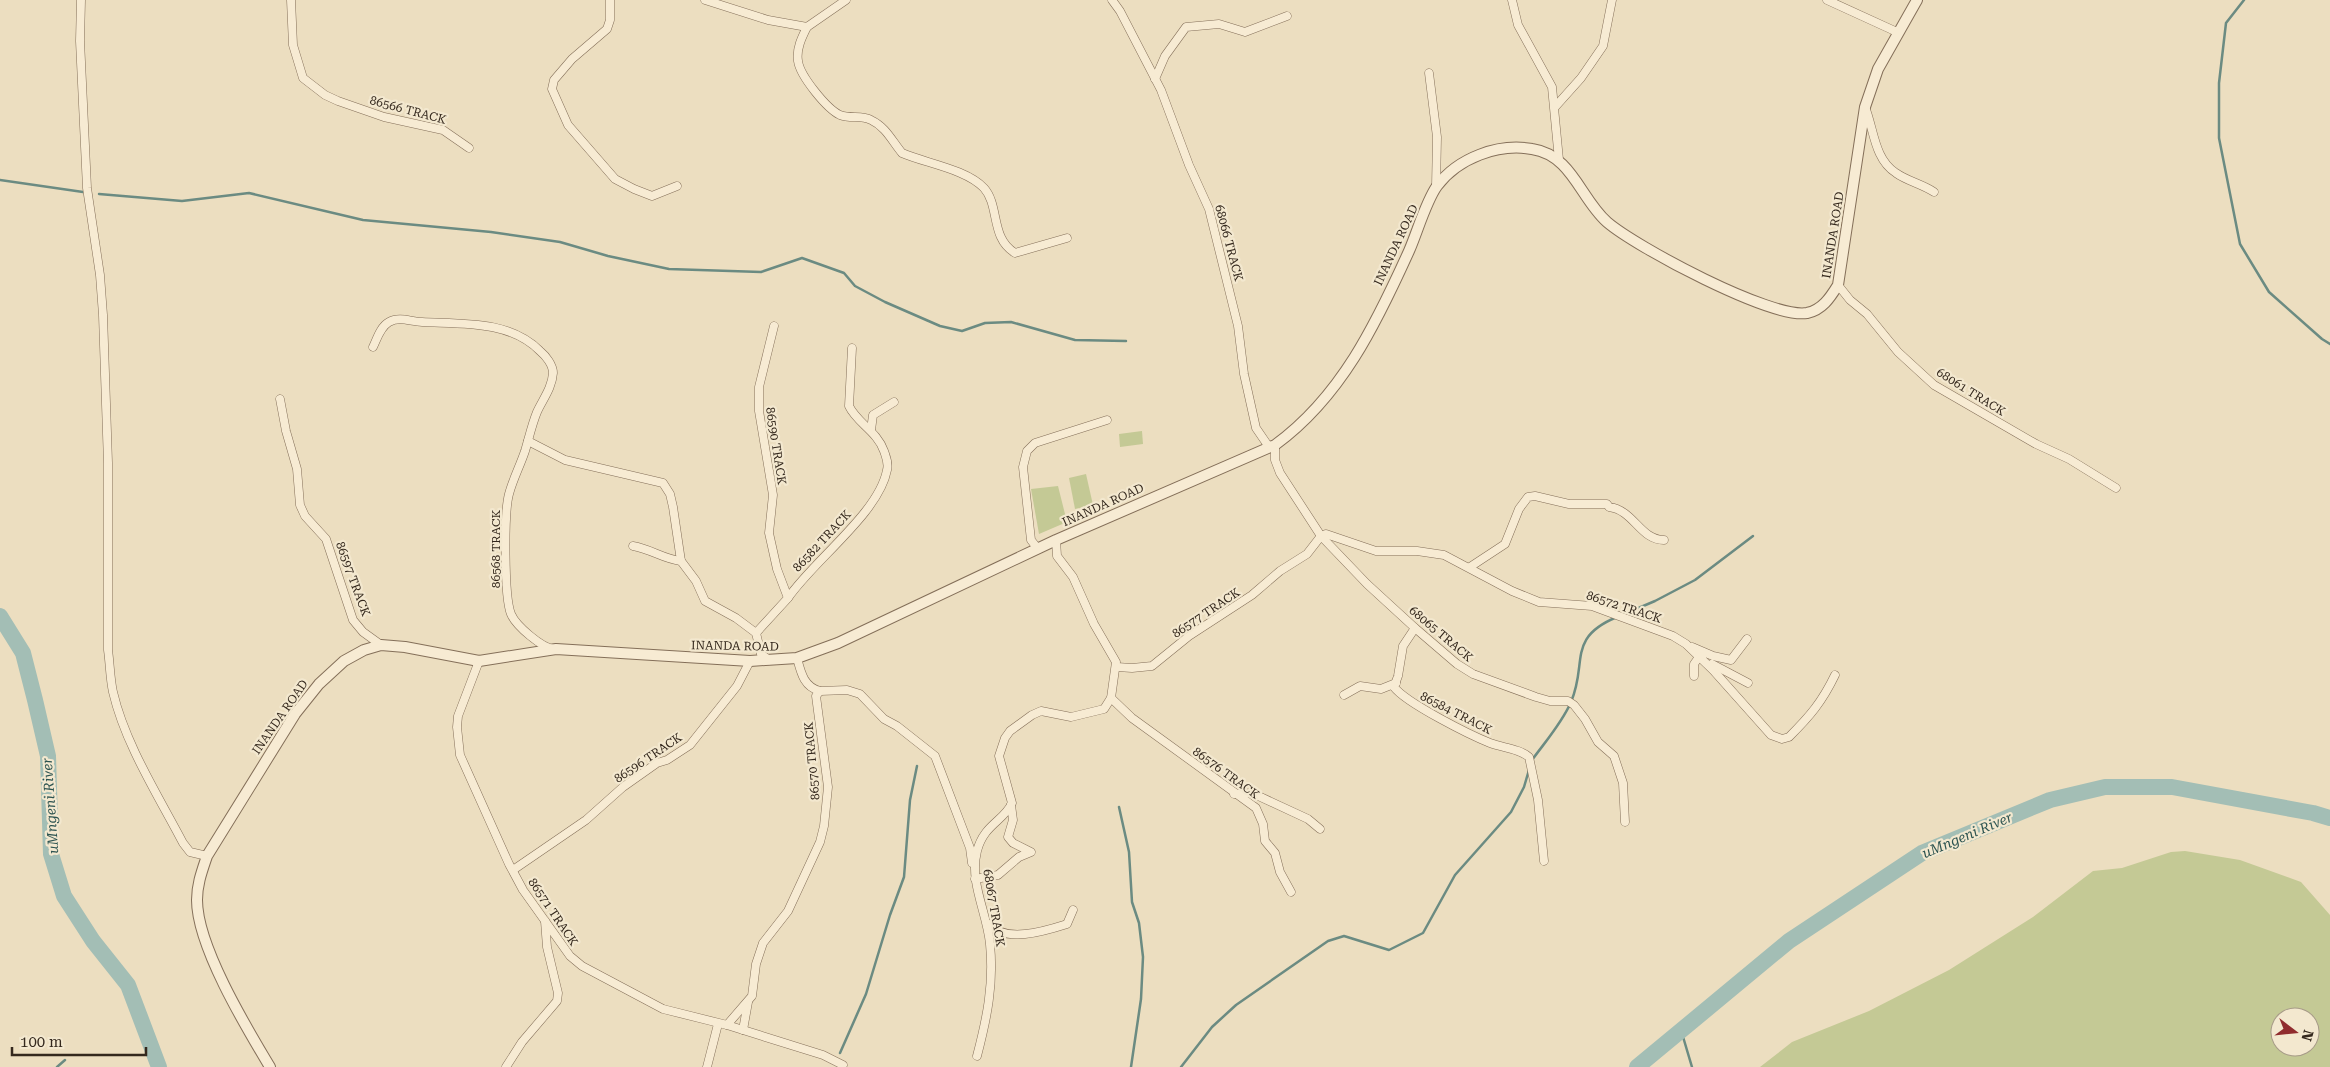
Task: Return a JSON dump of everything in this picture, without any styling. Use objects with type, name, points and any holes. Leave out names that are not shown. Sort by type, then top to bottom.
[{"type":"street","points":[[81,0],[80,41],[87,188],[100,275],[103,315],[108,463],[108,650],[111,676],[114,693],[131,740],[183,843],[190,852],[207,856]]},
{"type":"street","name":"86566 TRACK","points":[[291,0],[293,45],[303,78],[325,95],[338,101],[384,117],[442,130],[469,148]]},
{"type":"street","points":[[610,0],[610,20],[605,32],[572,59],[554,80],[552,89],[568,125],[615,179],[652,196],[677,186]]},
{"type":"street","points":[[705,0],[768,20],[807,28]]},
{"type":"street","points":[[846,0],[807,28],[800,41],[798,61],[808,81],[824,102],[844,116],[873,121],[891,136],[903,154],[935,164],[976,182],[986,191],[990,198],[994,220],[1006,247],[1015,253],[1067,238]]},
{"type":"street","name":"68066 TRACK","points":[[1112,0],[1120,11],[1155,80],[1209,209],[1238,326],[1244,374],[1256,428],[1272,446]]},
{"type":"street","points":[[1512,0],[1523,34],[1549,78],[1555,108],[1559,160]]},
{"type":"street","points":[[1555,108],[1582,78],[1603,46],[1612,0]]},
{"type":"street","points":[[1827,0],[1897,32]]},
{"type":"street","name":"INANDA ROAD","points":[[270,1067],[221,977],[204,934],[198,913],[198,880],[207,856],[295,714],[319,684],[344,661],[364,650],[381,645],[405,647],[459,659],[479,661],[556,649],[750,661],[797,658],[838,643],[1056,540],[1272,446],[1313,413],[1360,350],[1408,253],[1436,187],[1466,160],[1495,150],[1532,148],[1559,160],[1605,220],[1659,257],[1708,281],[1758,302],[1804,313],[1820,308],[1838,285],[1865,107],[1878,69],[1897,32],[1917,0]]},
{"type":"street","points":[[1155,80],[1165,56],[1186,27],[1219,24],[1245,32],[1287,16]]},
{"type":"street","points":[[1429,73],[1437,137],[1436,187]]},
{"type":"street","points":[[1865,107],[1881,158],[1895,172],[1934,192]]},
{"type":"street","name":"68061 TRACK","points":[[1838,285],[1850,300],[1866,314],[1898,352],[1934,385],[2036,444],[2074,462],[2116,488]]},
{"type":"street","name":"86568 TRACK","points":[[373,347],[385,325],[396,320],[491,326],[512,333],[536,347],[545,356],[553,372],[507,501],[507,598],[511,614],[517,624],[549,648],[556,649]]},
{"type":"street","name":"86590 TRACK","points":[[774,326],[759,387],[758,401],[761,430],[773,495],[769,533],[777,569],[788,598]]},
{"type":"street","name":"86582 TRACK","points":[[756,633],[788,598],[800,580],[874,501],[883,484],[888,466],[884,448],[871,430],[849,406],[852,348]]},
{"type":"street","name":"86597 TRACK","points":[[280,399],[286,431],[295,460],[303,510],[326,539],[353,620],[363,632],[381,645]]},
{"type":"street","points":[[871,430],[873,414],[894,402]]},
{"type":"street","points":[[1038,549],[1031,540],[1024,484],[1024,461],[1027,451],[1032,445],[1073,429],[1108,420]]},
{"type":"street","points":[[528,441],[565,460],[663,483],[670,494],[682,561],[696,581],[705,601],[736,618],[756,633],[762,654],[769,660]]},
{"type":"street","name":"68065 TRACK","points":[[1272,446],[1280,473],[1322,536],[1367,584],[1415,628],[1457,664],[1473,674],[1536,697],[1550,701],[1568,701],[1574,705],[1585,719],[1598,742],[1614,756],[1622,783],[1625,822]]},
{"type":"street","points":[[1470,568],[1506,544],[1519,509],[1525,499],[1532,496],[1569,504],[1607,504],[1609,508],[1619,509],[1628,514],[1651,538],[1664,540]]},
{"type":"street","name":"86572 TRACK","points":[[1322,536],[1329,535],[1376,551],[1444,555],[1512,591],[1538,602],[1560,605],[1574,603],[1604,610],[1667,633],[1688,645],[1714,670],[1772,735],[1782,739],[1788,737],[1818,707],[1835,675]]},
{"type":"street","name":"86577 TRACK","points":[[1117,667],[1152,666],[1168,652],[1236,608],[1280,571],[1306,554],[1322,536]]},
{"type":"street","points":[[797,658],[802,678],[813,689],[820,691],[847,690],[860,694],[884,719],[897,726],[935,756],[970,848],[975,874],[998,875],[1019,857],[1031,852],[1013,843],[1008,837],[1013,820],[1010,790],[999,756],[1005,738],[1010,731],[1037,712],[1071,717],[1104,709],[1111,698],[1117,667],[1113,654],[1094,624],[1073,577],[1057,556],[1056,540]]},
{"type":"street","points":[[634,546],[651,550],[664,558],[682,561]]},
{"type":"street","points":[[1344,695],[1360,686],[1381,689],[1396,683],[1403,646],[1415,628]]},
{"type":"street","points":[[1688,645],[1713,656],[1731,660],[1747,638]]},
{"type":"street","points":[[1694,676],[1694,664],[1699,657],[1748,683]]},
{"type":"street","name":"86571 TRACK","points":[[479,661],[458,716],[458,743],[466,772],[523,890],[570,956],[582,966],[663,1009],[743,1030],[830,1058],[842,1065]]},
{"type":"street","name":"86596 TRACK","points":[[513,870],[586,820],[623,787],[657,763],[667,760],[690,745],[737,686],[750,661]]},
{"type":"street","name":"86584 TRACK","points":[[1396,683],[1394,687],[1398,693],[1421,708],[1479,739],[1522,752],[1530,757],[1538,800],[1544,860]]},
{"type":"street","name":"86570 TRACK","points":[[727,1026],[754,993],[756,964],[763,943],[791,905],[803,876],[814,858],[824,826],[828,787],[816,696],[820,691]]},
{"type":"street","name":"86576 TRACK","points":[[1111,698],[1132,718],[1234,794],[1256,808],[1263,824],[1265,841],[1275,854],[1280,872],[1291,892]]},
{"type":"street","points":[[1234,794],[1252,793],[1308,819],[1320,829]]},
{"type":"street","name":"68067 TRACK","points":[[977,1056],[990,1007],[991,954],[987,923],[975,874],[981,837],[1011,805]]},
{"type":"street","points":[[987,923],[1000,932],[1035,934],[1051,927],[1067,924],[1073,910]]},
{"type":"street","points":[[506,1067],[522,1042],[557,1000],[558,993],[547,947],[545,921]]},
{"type":"street","points":[[743,1030],[748,1002]]},
{"type":"street","points":[[707,1067],[718,1024]]},
{"type":"green space","points":[[1142,431],[1143,444],[1120,447],[1119,434]]},
{"type":"green space","points":[[1086,474],[1093,505],[1075,509],[1069,478]]},
{"type":"green space","points":[[1058,486],[1067,522],[1039,534],[1031,489]]},
{"type":"green space","points":[[2185,851],[2240,860],[2301,882],[2330,915],[2330,1067],[1760,1067],[1792,1042],[1869,1011],[1949,970],[2033,917],[2093,871],[2122,868],[2171,852]]},
{"type":"waterway","points":[[2244,0],[2226,23],[2219,83],[2219,138],[2240,244],[2269,292],[2330,344]]},
{"type":"waterway","points":[[0,180],[83,192]]},
{"type":"waterway","points":[[99,194],[182,201],[249,193],[363,220],[491,232],[560,242],[608,256],[669,269],[761,272],[802,258],[844,273],[855,286],[885,302],[940,326],[962,331],[985,323],[1011,322],[1075,340],[1126,341]]},
{"type":"waterway","points":[[1622,615],[1655,601],[1695,580],[1753,536]]},
{"type":"waterway","name":"uMngeni River","points":[[0,616],[23,653],[48,756],[51,854],[64,896],[93,941],[128,985],[159,1067]]},
{"type":"waterway","points":[[1532,760],[1558,725],[1571,702],[1576,688],[1581,653],[1585,643],[1601,625],[1617,617]]},
{"type":"waterway","points":[[840,1053],[866,994],[890,915],[904,877],[910,800],[917,766]]},
{"type":"waterway","points":[[1181,1067],[1212,1027],[1236,1005],[1328,941],[1344,936],[1389,950],[1423,933],[1455,875],[1511,812],[1524,787],[1529,770]]},
{"type":"waterway","name":"uMngeni River","points":[[1637,1067],[1789,941],[1922,853],[2050,800],[2105,787],[2172,787],[2313,813],[2330,818]]},
{"type":"waterway","points":[[1119,807],[1129,852],[1132,902],[1139,923],[1143,957],[1141,999],[1131,1067]]},
{"type":"waterway","points":[[1681,1030],[1692,1067]]},
{"type":"waterway","points":[[57,1067],[65,1060]]}]
